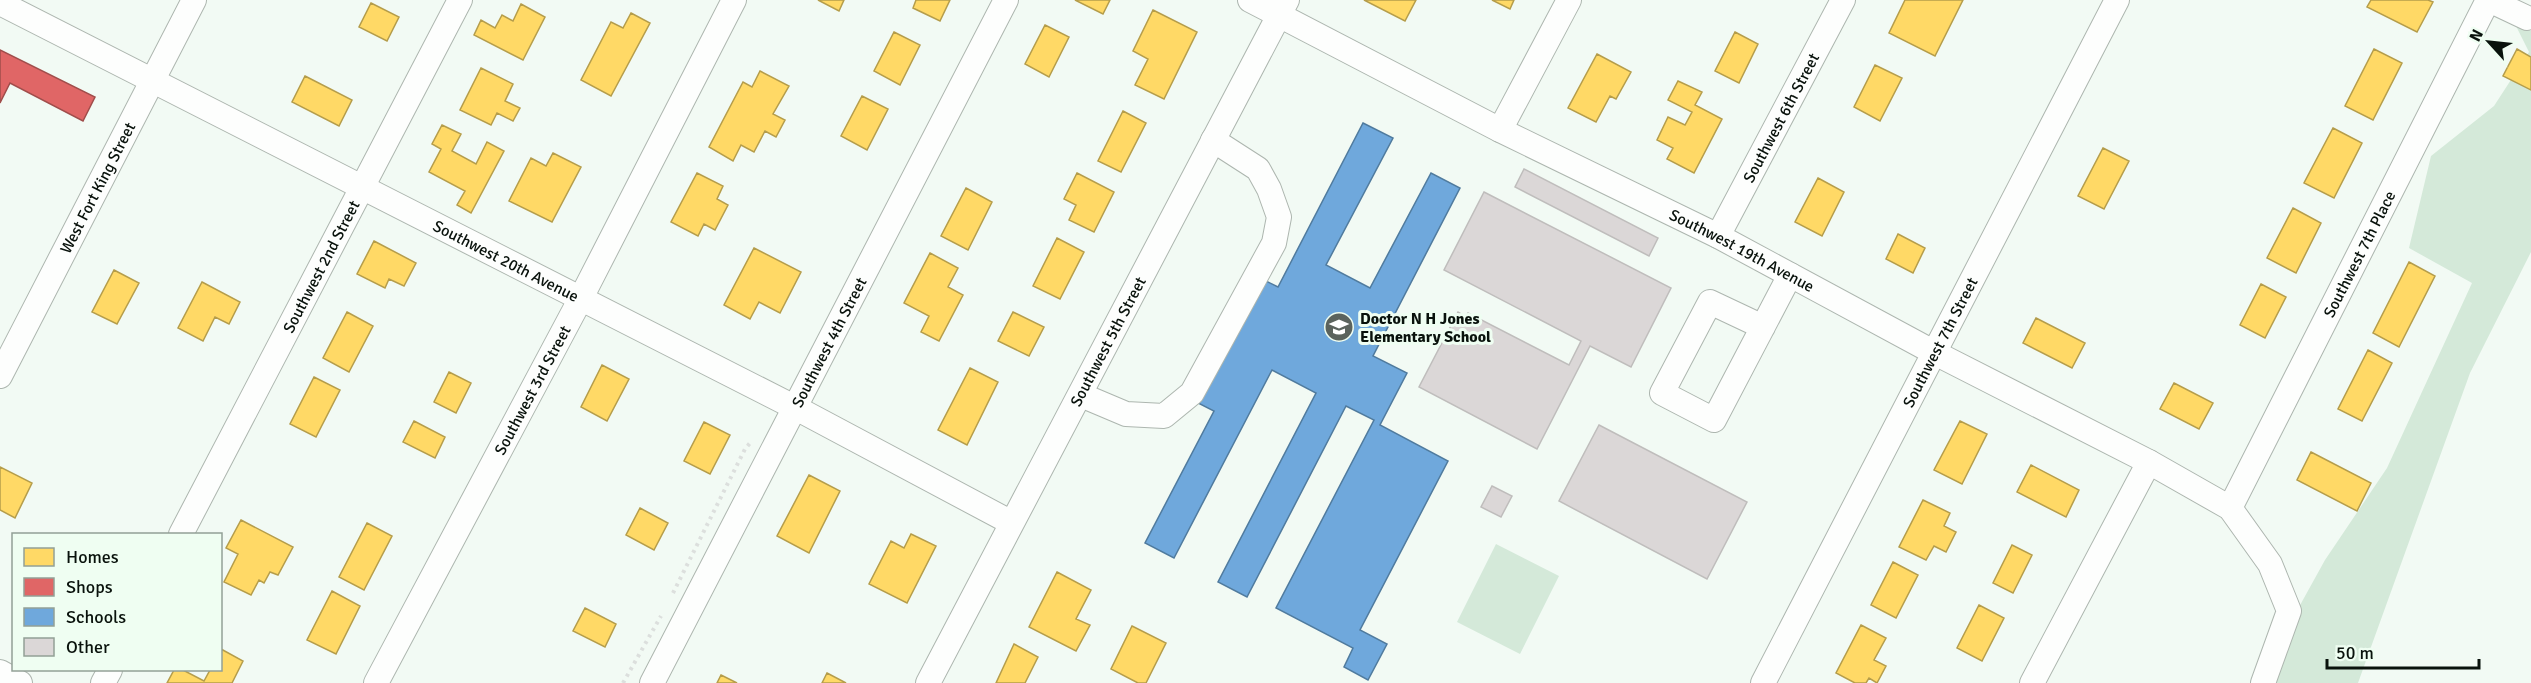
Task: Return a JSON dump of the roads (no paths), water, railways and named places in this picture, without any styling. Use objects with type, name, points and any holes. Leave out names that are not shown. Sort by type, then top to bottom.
[{"type":"street","name":"West Fort King Street","points":[[0,376],[194,0]]},
{"type":"street","name":"Southwest 2nd Street","points":[[182,533],[460,0]]},
{"type":"street","name":"Southwest 3rd Street","points":[[375,683],[580,298],[734,0]]},
{"type":"street","name":"Southwest 4th Street","points":[[652,683],[1006,0]]},
{"type":"street","name":"Southwest 19th Avenue","points":[[1250,0],[1283,8],[1500,130],[1718,236],[1935,353],[2149,462],[2230,508]]},
{"type":"street","points":[[1500,130],[1569,0]]},
{"type":"street","name":"Southwest 6th Street","points":[[1718,236],[1843,0]]},
{"type":"street","name":"Southwest 7th Street","points":[[1763,683],[2116,0]]},
{"type":"street","points":[[2489,0],[2527,18]]},
{"type":"street","name":"Southwest 7th Place","points":[[2230,508],[2489,0]]},
{"type":"street","name":"Southwest 20th Avenue","points":[[0,3],[796,408],[1010,522]]},
{"type":"street","name":"Southwest 5th Street","points":[[928,683],[1010,522],[1080,395],[1283,8]]},
{"type":"street","points":[[1080,395],[1126,414],[1164,416],[1191,393],[1274,243],[1279,217],[1269,189],[1258,169],[1213,140]]},
{"type":"street","points":[[1763,327],[1710,302],[1662,393],[1714,420],[1763,327],[1790,275]]},
{"type":"street","points":[[2032,683],[2149,462]]},
{"type":"street","points":[[2230,508],[2270,564],[2289,611],[2263,683]]},
{"type":"street","points":[[0,672],[20,683]]},
{"type":"place","name":"Doctor N H Jones Elementary School","points":[[1339,327]]}]
